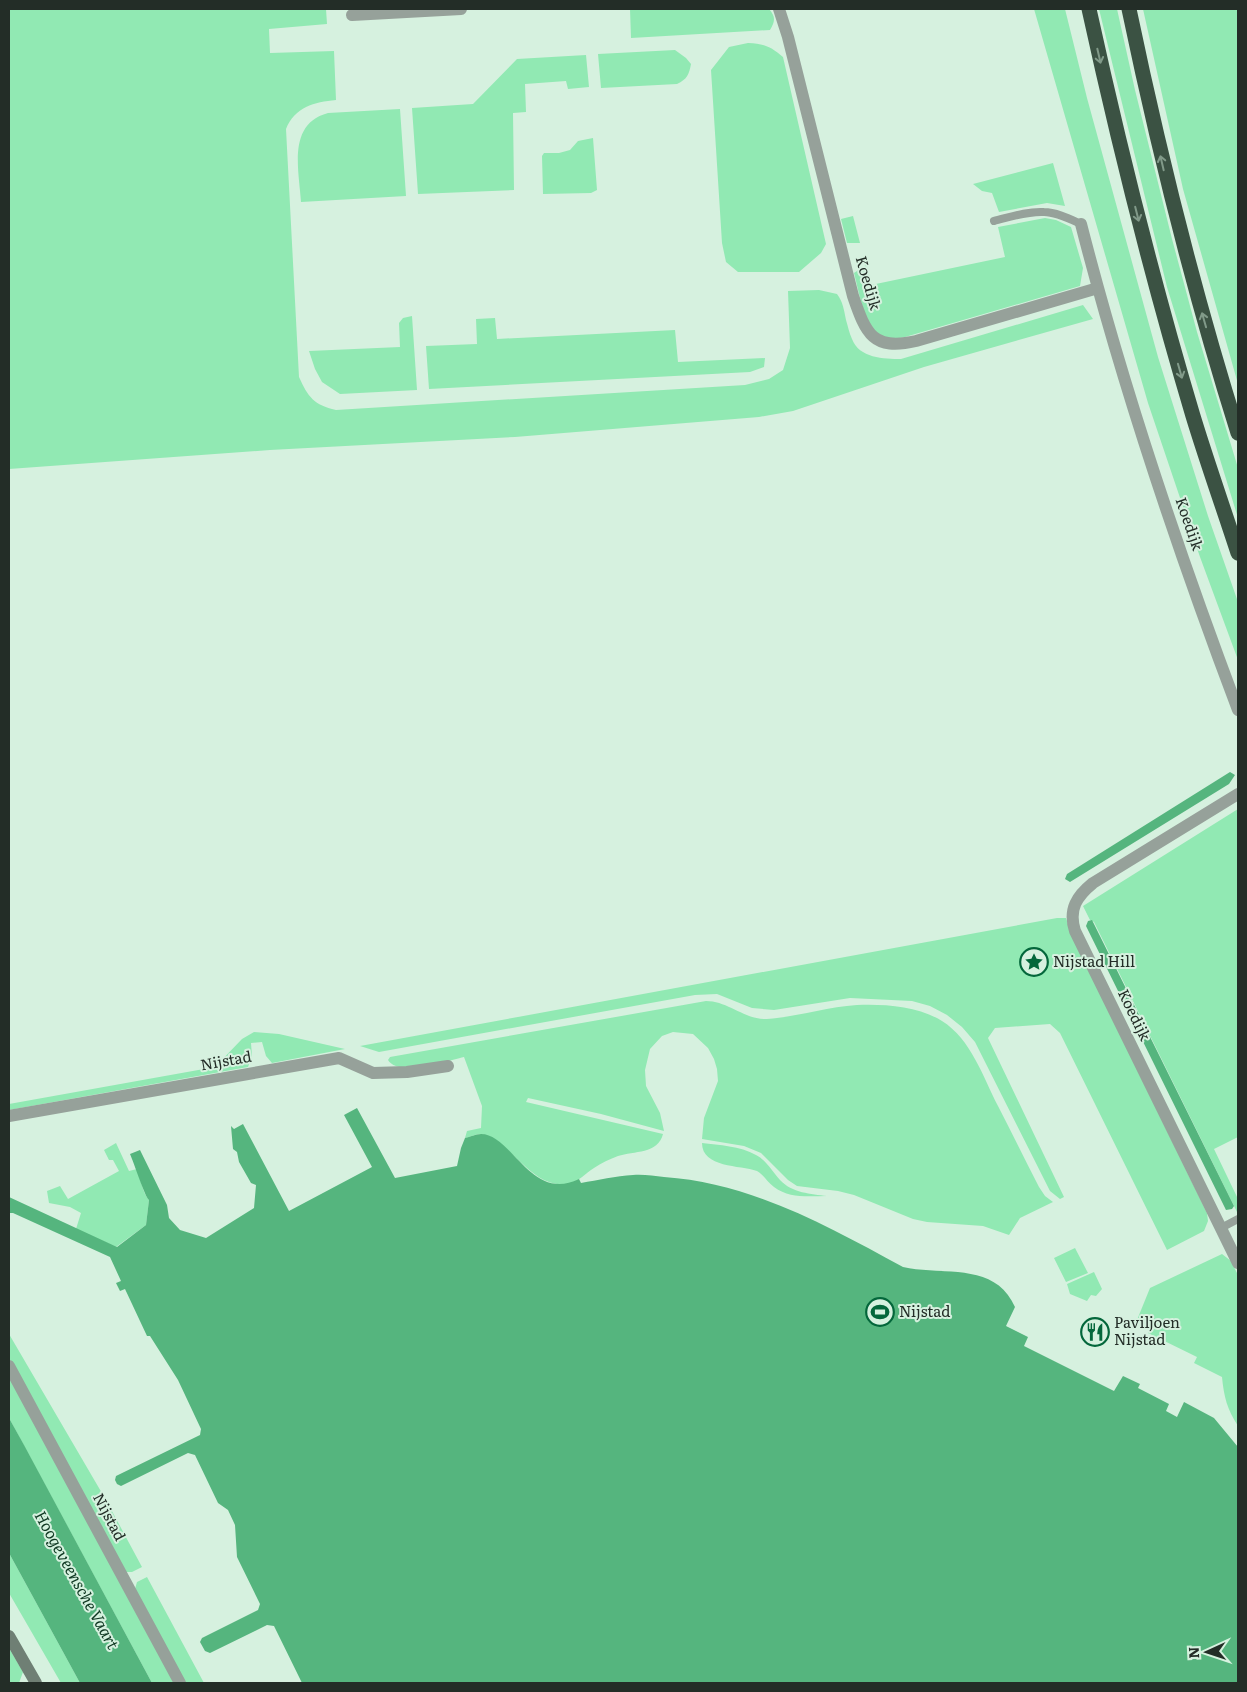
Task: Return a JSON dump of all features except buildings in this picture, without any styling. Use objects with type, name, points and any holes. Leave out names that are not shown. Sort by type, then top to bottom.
[{"type":"highway","points":[[1088,9],[1156,287],[1194,418],[1238,553]]},
{"type":"highway","points":[[1129,9],[1165,176],[1196,292],[1238,433]]},
{"type":"street","points":[[352,15],[461,9]]},
{"type":"street","name":"Koedijk","points":[[779,9],[788,37],[853,296],[861,320],[868,332],[877,340],[888,344],[908,342],[1098,288]]},
{"type":"street","name":"Koedijk","points":[[1081,224],[1098,288],[1167,510],[1238,710]]},
{"type":"street","name":"Koedijk","points":[[1238,794],[1093,883],[1079,895],[1072,917],[1075,931],[1238,1263]]},
{"type":"street","name":"Nijstad","points":[[9,1116],[339,1058],[373,1073],[408,1072],[448,1066]]},
{"type":"street","name":"Nijstad","points":[[9,1366],[180,1683]]},
{"type":"street","points":[[9,1636],[36,1683]]},
{"type":"lane","points":[[994,221],[1018,215],[1045,212],[1081,224]]},
{"type":"lane","points":[[1221,1228],[1238,1219]]},
{"type":"shaded area","points":[[9,9],[326,9],[327,24],[269,29],[270,53],[334,51],[336,100],[320,102],[306,107],[295,115],[286,129],[299,377],[309,395],[317,403],[328,408],[336,410],[745,385],[769,379],[783,370],[790,348],[788,291],[819,290],[837,294],[842,303],[850,334],[855,345],[866,354],[887,359],[901,359],[1083,305],[1093,319],[924,367],[793,411],[759,417],[515,437],[270,450],[9,469]]},
{"type":"shaded area","points":[[630,9],[769,9],[774,19],[770,30],[631,38]]},
{"type":"shaded area","points":[[1034,9],[1065,9],[1087,98],[1158,357],[1208,516],[1238,602],[1238,660],[1200,557],[1148,403]]},
{"type":"shaded area","points":[[1099,9],[1117,9],[1172,239],[1197,332],[1238,468],[1238,518],[1167,287]]},
{"type":"shaded area","points":[[1143,9],[1238,9],[1238,384],[1183,189]]},
{"type":"shaded area","points":[[748,43],[767,46],[783,57],[826,244],[821,253],[799,272],[738,272],[726,262],[722,243],[711,70],[729,47]]},
{"type":"shaded area","points":[[675,50],[691,64],[687,76],[677,84],[601,88],[598,54]]},
{"type":"shaded area","points":[[586,55],[589,87],[568,89],[566,81],[525,84],[526,112],[513,113],[514,190],[418,194],[412,108],[473,104],[517,59]]},
{"type":"shaded area","points":[[400,109],[406,196],[301,202],[298,150],[306,127],[315,119],[328,113]]},
{"type":"shaded area","points":[[593,138],[597,190],[591,193],[543,194],[542,156],[544,153],[559,153],[570,150],[578,141]]},
{"type":"shaded area","points":[[1053,163],[1065,206],[1047,203],[999,212],[992,193],[982,191],[973,184]]},
{"type":"shaded area","points":[[853,216],[860,243],[847,243],[841,219]]},
{"type":"shaded area","points":[[1045,218],[1056,220],[1071,227],[1083,268],[1080,286],[901,338],[889,339],[881,336],[869,322],[864,312],[854,273],[866,265],[871,285],[1005,257],[998,227]]},
{"type":"shaded area","points":[[412,316],[417,390],[340,394],[322,382],[309,351],[400,347],[399,323],[403,318]]},
{"type":"shaded area","points":[[495,318],[497,339],[675,330],[678,362],[765,358],[764,367],[750,372],[429,389],[426,346],[477,344],[476,319]]},
{"type":"shaded area","points":[[1238,809],[1238,1137],[1214,1149],[1238,1199],[1237,1212],[1094,922],[1090,920],[1083,906]]},
{"type":"shaded area","points":[[1057,918],[1066,918],[1072,936],[1207,1213],[1208,1221],[1204,1231],[1167,1250],[1060,1033],[1050,1024],[995,1028],[988,1038],[1064,1197],[1060,1199],[1050,1191],[975,1042],[962,1027],[947,1015],[930,1006],[912,1001],[850,998],[774,1010],[752,1008],[717,994],[695,995],[379,1052],[360,1046]]},
{"type":"shaded area","points":[[706,1001],[722,1004],[759,1019],[868,1005],[912,1009],[942,1021],[969,1048],[1039,1187],[1045,1196],[1053,1202],[1020,1218],[1009,1235],[983,1226],[927,1222],[913,1219],[854,1195],[797,1186],[788,1180],[761,1153],[744,1146],[702,1139],[704,1118],[718,1081],[717,1069],[708,1048],[693,1034],[673,1032],[662,1036],[650,1049],[645,1070],[646,1086],[660,1113],[664,1131],[601,1114],[528,1098],[526,1102],[663,1134],[656,1145],[651,1148],[612,1158],[572,1183],[566,1184],[553,1183],[540,1178],[505,1147],[488,1136],[478,1134],[465,1138],[467,1131],[481,1128],[482,1106],[464,1057],[412,1068],[393,1065],[388,1060],[390,1057]]},
{"type":"shaded area","points":[[254,1032],[279,1034],[345,1049],[272,1063],[266,1056],[262,1042],[251,1043],[252,1056],[248,1067],[9,1110],[9,1104],[215,1067],[242,1039]]},
{"type":"shaded area","points":[[116,1143],[129,1171],[137,1169],[143,1189],[149,1200],[146,1225],[116,1247],[76,1229],[81,1213],[70,1207],[49,1203],[47,1191],[60,1186],[68,1199],[119,1171],[113,1160],[109,1160],[104,1150]]},
{"type":"shaded area","points":[[702,1143],[729,1146],[750,1152],[763,1160],[780,1180],[790,1188],[827,1196],[800,1196],[780,1191],[757,1171],[723,1164],[708,1157]]},
{"type":"shaded area","points":[[1075,1248],[1088,1273],[1066,1282],[1054,1258]]},
{"type":"shaded area","points":[[1222,1254],[1231,1261],[1238,1275],[1238,1426],[1227,1403],[1222,1377],[1194,1363],[1197,1357],[1148,1333],[1150,1327],[1137,1320],[1150,1288]]},
{"type":"shaded area","points":[[1094,1272],[1102,1289],[1096,1296],[1091,1295],[1087,1301],[1070,1294],[1067,1284]]},
{"type":"shaded area","points":[[9,1334],[106,1500],[142,1567],[132,1572],[126,1572],[9,1358]]},
{"type":"shaded area","points":[[9,1375],[175,1683],[152,1683],[9,1418]]},
{"type":"shaded area","points":[[9,1553],[80,1683],[61,1683],[9,1593]]},
{"type":"shaded area","points":[[147,1577],[204,1683],[185,1683],[135,1589],[137,1582]]},
{"type":"shaded area","points":[[9,1648],[23,1672],[19,1683],[9,1683]]},
{"type":"water","points":[[1230,772],[1235,775],[1229,784],[1070,882],[1065,879],[1067,874]]},
{"type":"water","points":[[1092,920],[1234,1206],[1232,1209],[1226,1210],[1086,926],[1088,921]]},
{"type":"water","name":"Nijstad","points":[[357,1108],[395,1178],[457,1166],[465,1138],[481,1134],[492,1137],[503,1144],[524,1166],[548,1182],[562,1184],[579,1179],[581,1183],[614,1177],[648,1175],[696,1181],[728,1188],[758,1197],[817,1222],[903,1267],[966,1273],[981,1277],[995,1283],[1006,1292],[1015,1307],[1006,1326],[1028,1337],[1024,1346],[1114,1391],[1123,1376],[1140,1384],[1138,1388],[1169,1404],[1166,1411],[1177,1417],[1184,1402],[1214,1418],[1238,1447],[1238,1683],[302,1683],[274,1626],[267,1625],[210,1653],[205,1651],[200,1642],[202,1638],[258,1610],[260,1604],[237,1557],[235,1525],[228,1510],[218,1503],[195,1455],[188,1453],[121,1486],[115,1480],[116,1476],[200,1435],[201,1429],[178,1380],[150,1336],[147,1336],[125,1289],[120,1291],[116,1283],[121,1281],[110,1257],[13,1213],[9,1213],[9,1197],[117,1247],[146,1225],[149,1200],[130,1154],[140,1150],[167,1205],[169,1218],[180,1230],[206,1238],[254,1208],[256,1185],[251,1183],[239,1162],[237,1152],[233,1149],[231,1126],[234,1129],[243,1124],[289,1211],[372,1167],[344,1115]]},
{"type":"water","name":"Hoogeveensche Vaart","points":[[9,1418],[152,1683],[80,1683],[9,1553]]},
{"type":"place","name":"Nijstad Hill","points":[[1034,962]]},
{"type":"place","name":"Nijstad","points":[[880,1312]]},
{"type":"place","name":"Paviljoen Nijstad","points":[[1095,1332]]}]
